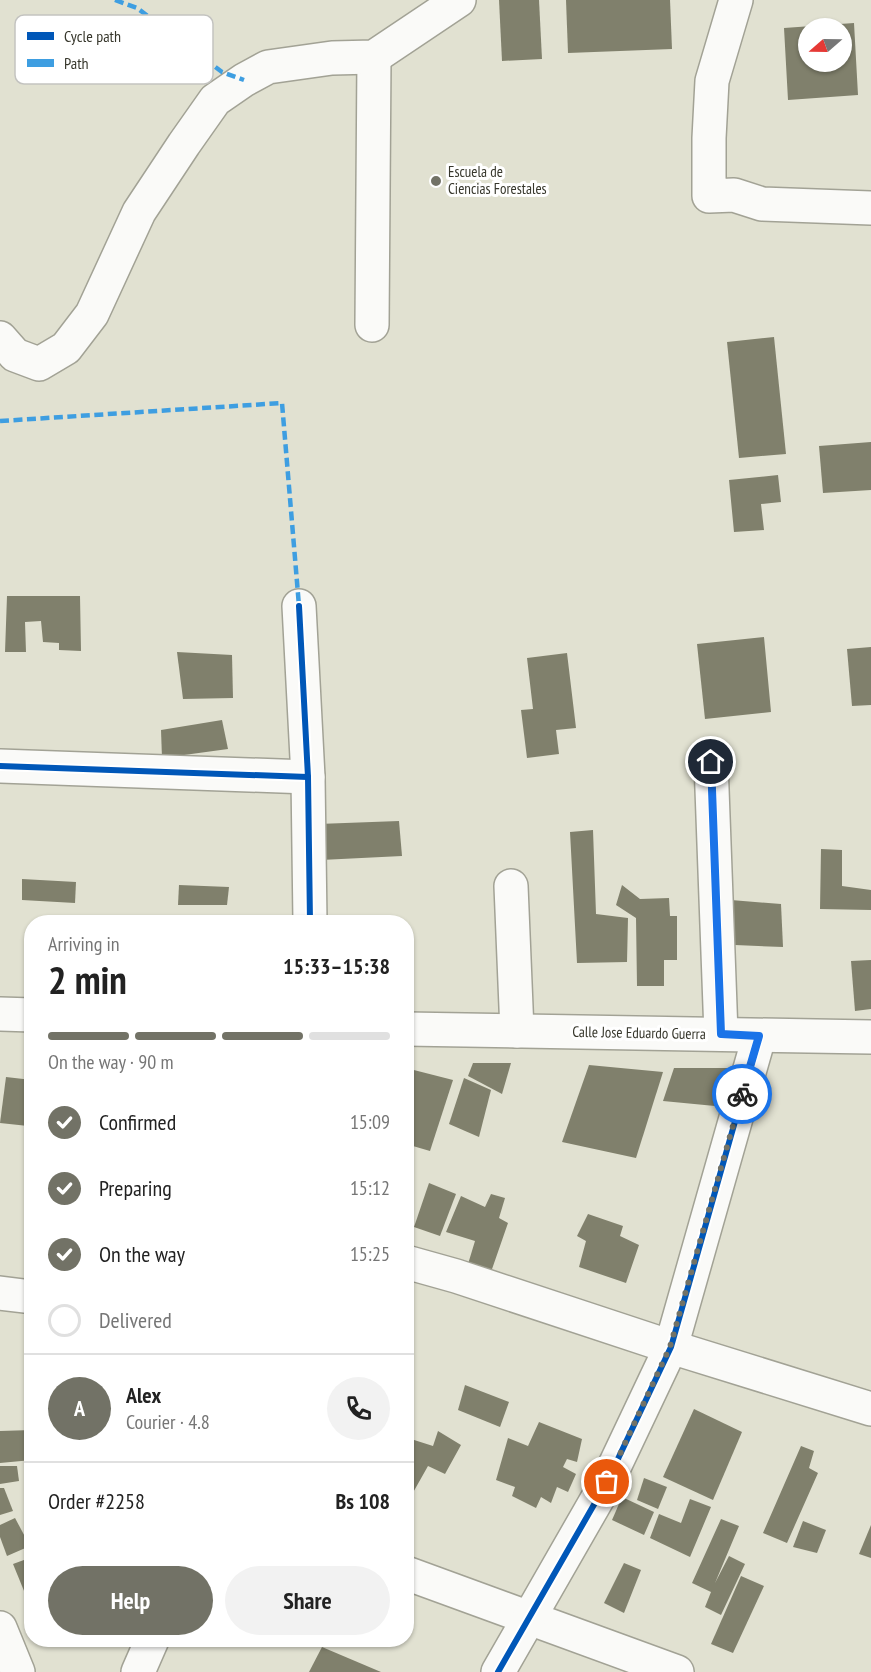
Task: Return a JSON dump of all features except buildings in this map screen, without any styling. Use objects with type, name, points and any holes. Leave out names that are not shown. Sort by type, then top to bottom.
[{"type":"street","points":[[0,339],[15,355],[39,363],[66,348],[92,314],[139,212],[215,100],[243,80],[268,67],[332,58],[374,57],[459,0]]},
{"type":"street","points":[[736,0],[712,81],[709,138],[710,196],[734,195],[762,204],[871,208]]},
{"type":"street","points":[[372,325],[374,57]]},
{"type":"street","points":[[299,606],[308,777],[310,915]]},
{"type":"street","points":[[711,762],[721,1034]]},
{"type":"street","points":[[0,766],[308,777]]},
{"type":"street","points":[[511,886],[517,1031]]},
{"type":"street","points":[[0,1014],[24,1015]]},
{"type":"street","name":"Calle Jose Eduardo Guerra","points":[[414,1029],[871,1037]]},
{"type":"street","points":[[498,1672],[607,1482],[670,1347],[759,1036]]},
{"type":"street","points":[[414,1264],[871,1409]]},
{"type":"street","points":[[0,1293],[24,1296]]},
{"type":"street","points":[[414,1576],[677,1672]]},
{"type":"street","points":[[0,1628],[18,1672]]},
{"type":"street","points":[[138,1672],[149,1647]]},
{"type":"marked path","points":[[115,0],[137,8],[146,15]]},
{"type":"marked path","points":[[213,65],[222,72],[244,80]]},
{"type":"marked path","points":[[0,421],[282,403],[299,606]]},
{"type":"cycle path","points":[[299,606],[308,777],[310,915]]},
{"type":"cycle path","points":[[711,762],[721,1034]]},
{"type":"cycle path","points":[[0,766],[308,777]]},
{"type":"cycle path","points":[[498,1672],[607,1482],[671,1347],[759,1037]]},
{"type":"way so far","points":[[607,1482],[670,1347],[742,1094]]},
{"type":"place","name":"Escuela de Ciencias Forestales","points":[[436,181]]},
{"type":"route","points":[[711,762],[721,1034],[759,1036],[742,1094]]}]
